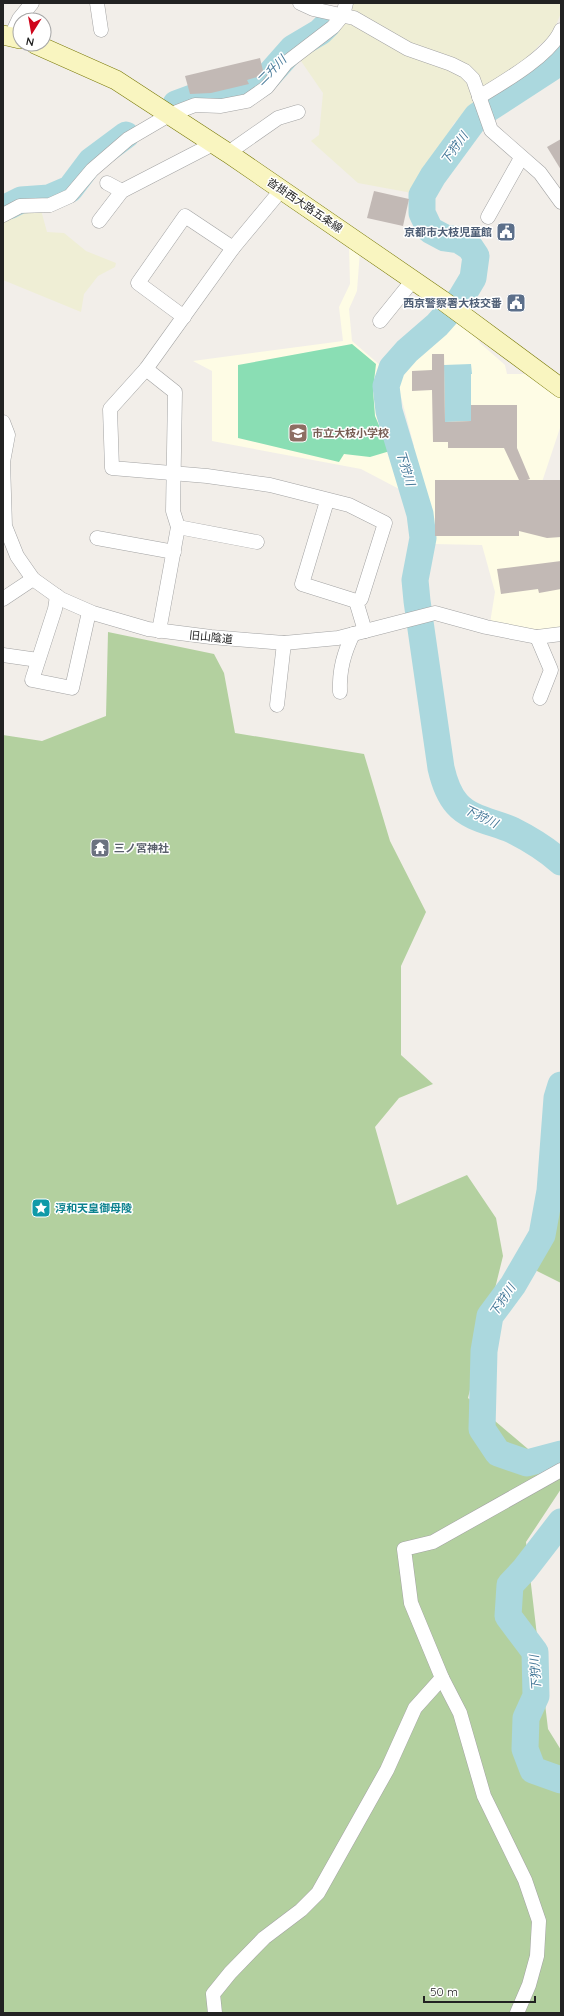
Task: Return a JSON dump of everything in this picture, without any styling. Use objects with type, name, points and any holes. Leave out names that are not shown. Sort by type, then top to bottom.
[{"type":"main road","name":"沓掛西大路五条線","points":[[52,52],[116,80],[282,189],[413,280],[561,388]]},
{"type":"street","points":[[11,37],[19,19],[32,3]]},
{"type":"street","points":[[97,3],[101,30]]},
{"type":"street","points":[[300,3],[320,11],[345,9],[354,18],[408,49],[451,64],[465,71],[473,79],[491,130],[521,158],[540,173],[561,202]]},
{"type":"street","points":[[3,215],[20,206],[50,205],[70,196],[92,170],[128,139],[170,115],[195,105],[221,106],[247,101],[267,87],[286,63],[333,26],[345,9]]},
{"type":"street","points":[[480,100],[557,46],[558,37],[561,30]]},
{"type":"street","points":[[99,221],[122,191],[221,149],[278,118],[298,112]]},
{"type":"street","points":[[488,217],[521,158]]},
{"type":"street","points":[[107,183],[122,191]]},
{"type":"street","points":[[282,189],[234,248],[146,369],[110,409],[112,468],[207,476],[270,485],[327,501],[349,505],[385,523],[360,599],[356,601]]},
{"type":"street","points":[[184,317],[138,283],[185,216],[234,248]]},
{"type":"street","points":[[380,321],[413,280]]},
{"type":"street","points":[[146,369],[175,392],[172,511],[178,527],[159,631]]},
{"type":"street","name":"旧山陰道","points":[[3,422],[8,434],[3,462],[5,526],[16,556],[33,579],[58,596],[89,612],[159,631],[284,643],[338,638],[434,613],[486,627],[537,637],[561,634]]},
{"type":"street","points":[[327,501],[302,584],[356,601]]},
{"type":"street","points":[[178,527],[257,542]]},
{"type":"street","points":[[97,538],[174,552]]},
{"type":"street","points":[[3,598],[33,579]]},
{"type":"street","points":[[58,596],[32,680],[72,688],[89,612]]},
{"type":"street","points":[[340,692],[340,676],[344,652],[359,632],[356,601]]},
{"type":"street","points":[[537,637],[551,670],[540,698]]},
{"type":"street","points":[[276,705],[284,643]]},
{"type":"street","points":[[3,655],[38,660]]},
{"type":"street","points":[[517,2013],[529,1985],[537,1956],[539,1921],[525,1880],[484,1796],[460,1714],[442,1678],[411,1603],[404,1549],[433,1542],[561,1470]]},
{"type":"street","points":[[215,2013],[212,1994],[230,1973],[264,1938],[301,1910],[318,1893],[387,1770],[415,1708],[442,1678]]},
{"type":"shaded area","name":"市立大枝小学校","points":[[349,245],[360,251],[357,291],[349,309],[352,341],[381,366],[374,390],[377,416],[392,451],[414,446],[400,393],[398,379],[409,352],[446,330],[454,321],[473,332],[480,343],[505,365],[507,374],[530,374],[561,397],[561,425],[538,494],[561,502],[561,629],[530,631],[490,623],[495,592],[482,545],[433,544],[419,469],[398,474],[401,490],[361,469],[212,441],[212,371],[193,361],[343,341],[339,307],[350,284]]},
{"type":"green space","points":[[350,3],[561,3],[561,13],[553,32],[526,60],[483,90],[412,46],[351,13]]},
{"type":"green space","points":[[344,18],[468,79],[477,102],[454,123],[437,153],[425,164],[412,193],[358,183],[311,141],[319,135],[323,93],[301,61],[302,54]]},
{"type":"green space","points":[[23,208],[41,210],[47,232],[64,233],[86,251],[116,263],[115,267],[98,276],[84,294],[81,312],[3,280],[3,220]]},
{"type":"green space","points":[[352,344],[376,364],[373,390],[375,416],[390,451],[370,457],[344,454],[339,462],[238,438],[238,365]]},
{"type":"green space","points":[[108,632],[214,654],[224,673],[235,733],[364,754],[390,841],[426,912],[401,966],[401,1055],[433,1084],[399,1098],[375,1127],[397,1205],[467,1175],[496,1218],[503,1256],[468,1398],[561,1477],[561,1489],[526,1542],[548,1729],[561,1750],[561,2013],[3,2013],[3,735],[42,741],[106,716]]},
{"type":"green space","points":[[561,1137],[561,1283],[535,1270]]},
{"type":"water","points":[[471,364],[471,421],[445,422],[444,365]]},
{"type":"building","points":[[260,58],[264,75],[247,80],[249,84],[211,93],[190,94],[185,76]]},
{"type":"building","points":[[561,139],[561,170],[547,147]]},
{"type":"building","points":[[374,191],[409,199],[403,226],[367,218]]},
{"type":"building","points":[[432,354],[444,354],[445,422],[471,421],[471,405],[517,405],[517,448],[530,479],[527,480],[561,480],[561,537],[547,538],[519,531],[519,536],[435,536],[435,480],[519,480],[504,448],[448,448],[448,442],[433,442],[432,390],[412,391],[412,371],[432,370]]},
{"type":"building","points":[[561,561],[561,589],[539,593],[538,589],[501,594],[497,569]]},
{"type":"building","points":[[95,841],[106,844],[103,856],[92,853]]},
{"type":"waterway","name":"二升川","points":[[176,104],[195,97],[230,97],[248,91],[262,83],[293,48],[320,32],[328,24]]},
{"type":"waterway","name":"下狩川","points":[[561,58],[551,68],[477,116],[433,176],[422,195],[422,213],[430,230],[445,238],[459,240],[470,247],[476,256],[473,278],[461,298],[437,325],[407,351],[392,368],[386,386],[389,411],[420,514],[423,538],[415,580],[441,768],[445,782],[451,796],[462,809],[475,817],[519,833],[561,862]]},
{"type":"waterway","name":"二升川","points":[[9,206],[21,200],[49,198],[70,189],[91,161],[126,135]]},
{"type":"waterway","name":"下狩川","points":[[561,1085],[557,1098],[550,1191],[542,1235],[513,1285],[490,1316],[484,1351],[482,1429],[498,1453],[527,1463],[561,1454]]},
{"type":"waterway","name":"下狩川","points":[[561,1522],[524,1570],[510,1585],[508,1616],[535,1652],[536,1696],[526,1718],[525,1749],[533,1770],[561,1780]]},
{"type":"place","name":"京都市大枝児童館","points":[[506,232]]},
{"type":"place","name":"西京警察署大枝交番","points":[[516,303]]},
{"type":"place","name":"市立大枝小学校","points":[[298,433]]},
{"type":"place","name":"三ノ宮神社","points":[[100,848]]},
{"type":"place","name":"淳和天皇御母陵","points":[[41,1208]]}]
